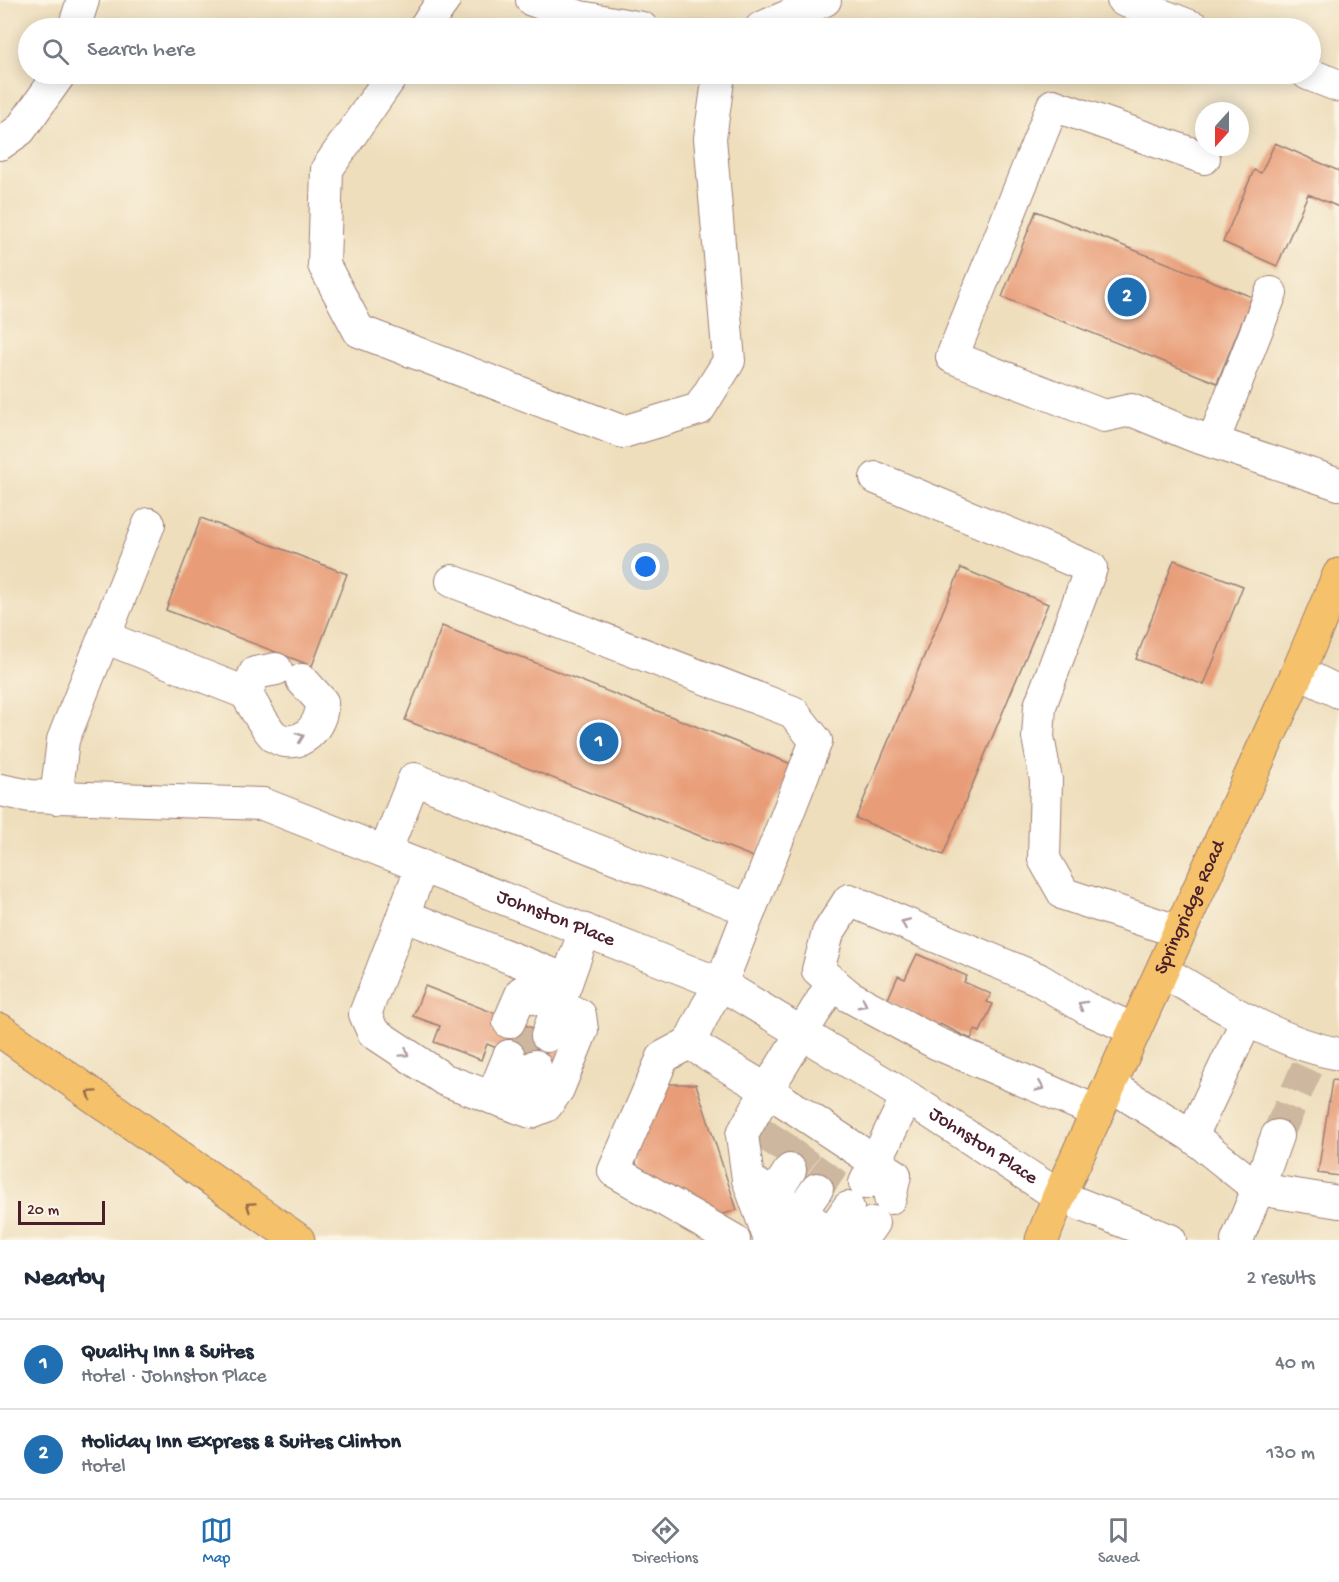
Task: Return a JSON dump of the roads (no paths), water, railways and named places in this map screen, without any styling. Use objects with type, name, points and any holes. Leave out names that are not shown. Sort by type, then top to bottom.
[{"type":"main road","name":"Springridge Road","points":[[1042,1240],[1059,1196],[1298,672],[1339,575]]},
{"type":"main road","points":[[0,1030],[298,1240]]},
{"type":"street","points":[[77,18],[83,0]]},
{"type":"street","points":[[431,18],[444,0]]},
{"type":"street","points":[[532,0],[586,18]]},
{"type":"street","points":[[784,18],[825,0]]},
{"type":"street","points":[[1123,0],[1169,18]]},
{"type":"street","points":[[1321,79],[1339,86]]},
{"type":"street","points":[[0,144],[20,130],[53,84]]},
{"type":"street","points":[[386,84],[327,169],[324,265],[359,330],[623,432],[699,409],[729,361],[710,138],[718,84]]},
{"type":"street","points":[[1204,158],[1053,105],[952,357],[1104,416],[1131,410],[1213,442],[1339,484]]},
{"type":"street","points":[[1213,442],[1271,293]]},
{"type":"street","points":[[876,478],[1091,568],[1040,706],[1038,738],[1046,780],[1044,859],[1065,894],[1180,932]]},
{"type":"street","points":[[56,798],[63,740],[149,524]]},
{"type":"street","points":[[452,581],[793,712],[816,741],[721,984],[688,1043],[663,1057],[614,1171],[734,1240]]},
{"type":"street","points":[[104,637],[246,693],[273,737],[295,740],[304,737],[319,722],[322,702],[289,674],[255,673],[246,693]]},
{"type":"street","points":[[1298,672],[1339,692]]},
{"type":"street","points":[[386,852],[414,779],[750,910]]},
{"type":"street","name":"Johnston Place","points":[[0,790],[56,798],[263,804],[721,984],[907,1098],[1059,1196],[1170,1240]]},
{"type":"street","points":[[403,915],[556,999],[580,1015],[582,1030],[558,1089],[546,1106],[506,1102],[445,1080],[373,1032],[365,1014],[403,915],[422,866]]},
{"type":"street","points":[[1135,1030],[1086,1008],[1038,979],[849,900],[828,933],[818,970],[849,996],[936,1043],[1104,1098],[1192,1136],[1258,1189],[1339,1202]]},
{"type":"street","points":[[556,999],[522,992],[535,1031],[556,999],[585,930]]},
{"type":"street","points":[[1162,971],[1247,1020],[1325,1052]]},
{"type":"street","points":[[833,982],[742,1135],[785,1151],[817,1190],[856,1214]]},
{"type":"street","points":[[1192,1136],[1247,1020]]},
{"type":"street","points":[[688,1043],[767,1090],[785,1151],[776,1240]]},
{"type":"street","points":[[506,1102],[522,1061],[506,1102]]},
{"type":"street","points":[[856,1214],[907,1098]]},
{"type":"street","points":[[1237,1240],[1277,1137]]},
{"type":"street","points":[[785,1151],[817,1190],[856,1214]]},
{"type":"street","points":[[770,1240],[785,1151]]},
{"type":"tunnel","points":[[523,1061],[535,1031]]},
{"type":"tunnel","points":[[1277,1136],[1307,1068]]},
{"type":"tunnel","points":[[766,1154],[783,1128]]},
{"type":"tunnel","points":[[790,1170],[807,1146]]},
{"type":"tunnel","points":[[817,1189],[834,1164]]},
{"type":"place","name":"Holiday Inn Express & Suites Clinton","points":[[1127,297]]},
{"type":"place","name":"Quality Inn & Suites","points":[[599,742]]}]
